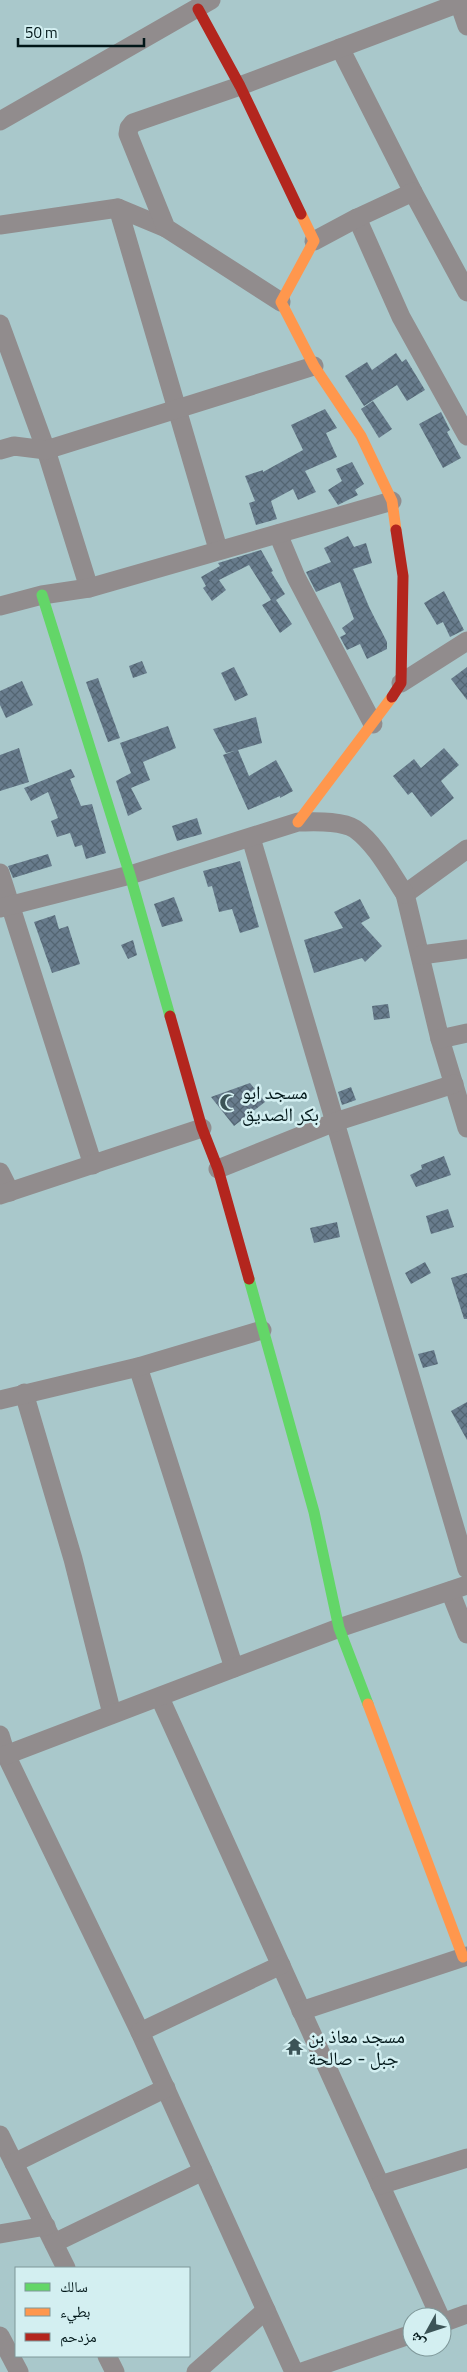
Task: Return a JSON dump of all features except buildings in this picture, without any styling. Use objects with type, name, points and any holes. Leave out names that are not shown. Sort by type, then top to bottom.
[{"type":"street","points":[[166,228],[128,134],[129,128],[133,123],[240,86],[461,1],[467,26]]},
{"type":"street","points":[[0,121],[204,4],[240,86],[314,241]]},
{"type":"street","points":[[340,48],[413,192],[467,292]]},
{"type":"street","points":[[281,302],[314,241],[357,218],[413,192]]},
{"type":"street","points":[[118,208],[218,549]]},
{"type":"street","points":[[0,225],[118,208],[166,228],[281,302],[314,366],[361,436],[392,501],[403,576],[401,683]]},
{"type":"street","points":[[357,218],[401,317],[467,436]]},
{"type":"street","points":[[0,324],[46,450],[89,588]]},
{"type":"street","points":[[0,450],[14,446],[46,450],[314,366]]},
{"type":"street","points":[[0,606],[42,595],[89,588],[218,549],[392,501]]},
{"type":"street","points":[[278,534],[296,577],[373,724]]},
{"type":"street","points":[[42,595],[130,875],[202,1128],[218,1169],[314,1512],[339,1628],[465,1957],[301,2011]]},
{"type":"street","points":[[298,822],[373,724],[401,683],[467,641]]},
{"type":"street","points":[[5,907],[130,875],[298,822],[327,822],[354,828],[377,852],[405,894],[422,956],[440,1039],[467,1128]]},
{"type":"street","points":[[251,838],[467,1569]]},
{"type":"street","points":[[405,894],[467,849]]},
{"type":"street","points":[[0,873],[5,907],[93,1165]]},
{"type":"street","points":[[422,956],[467,949]]},
{"type":"street","points":[[440,1039],[467,1032]]},
{"type":"street","points":[[218,1169],[335,1122],[454,1084]]},
{"type":"street","points":[[0,1172],[5,1193],[202,1128]]},
{"type":"street","points":[[0,1400],[138,1367],[262,1330]]},
{"type":"street","points":[[138,1367],[234,1668]]},
{"type":"street","points":[[24,1393],[73,1559],[112,1714]]},
{"type":"street","points":[[6,1755],[112,1714],[160,1698],[339,1628],[458,1588],[467,1634]]},
{"type":"street","points":[[160,1698],[436,2307]]},
{"type":"street","points":[[0,1735],[6,1755],[140,2032],[294,2372]]},
{"type":"street","points":[[140,2032],[281,1965]]},
{"type":"street","points":[[14,2164],[166,2088]]},
{"type":"street","points":[[0,2135],[66,2267]]},
{"type":"street","points":[[380,2186],[467,2158]]},
{"type":"street","points":[[54,2243],[203,2171]]},
{"type":"street","points":[[0,2234],[46,2226]]},
{"type":"street","points":[[196,2372],[266,2310]]},
{"type":"street","points":[[452,2318],[467,2314]]},
{"type":"street","points":[[0,2336],[19,2372]]},
{"type":"street","points":[[302,2372],[402,2337]]},
{"type":"street","points":[[108,2357],[115,2372]]},
{"type":"traffic: fast","points":[[42,595],[130,875],[170,1016]]},
{"type":"traffic: fast","points":[[249,1279],[314,1512],[339,1628],[368,1704]]},
{"type":"traffic: slow","points":[[301,214],[314,241],[281,302],[314,366],[361,436],[392,501],[396,530]]},
{"type":"traffic: slow","points":[[298,822],[392,697]]},
{"type":"traffic: slow","points":[[368,1704],[463,1957]]},
{"type":"traffic: jam","points":[[198,9],[240,86],[301,214]]},
{"type":"traffic: jam","points":[[392,697],[401,683],[403,576],[396,530]]},
{"type":"traffic: jam","points":[[170,1016],[202,1128],[218,1169],[249,1279]]},
{"type":"place","name":"مسجد ابو بكر الصديق","points":[[228,1102]]},
{"type":"place","name":"مسجد معاذ بن جبل - صالحة","points":[[294,2046]]}]
